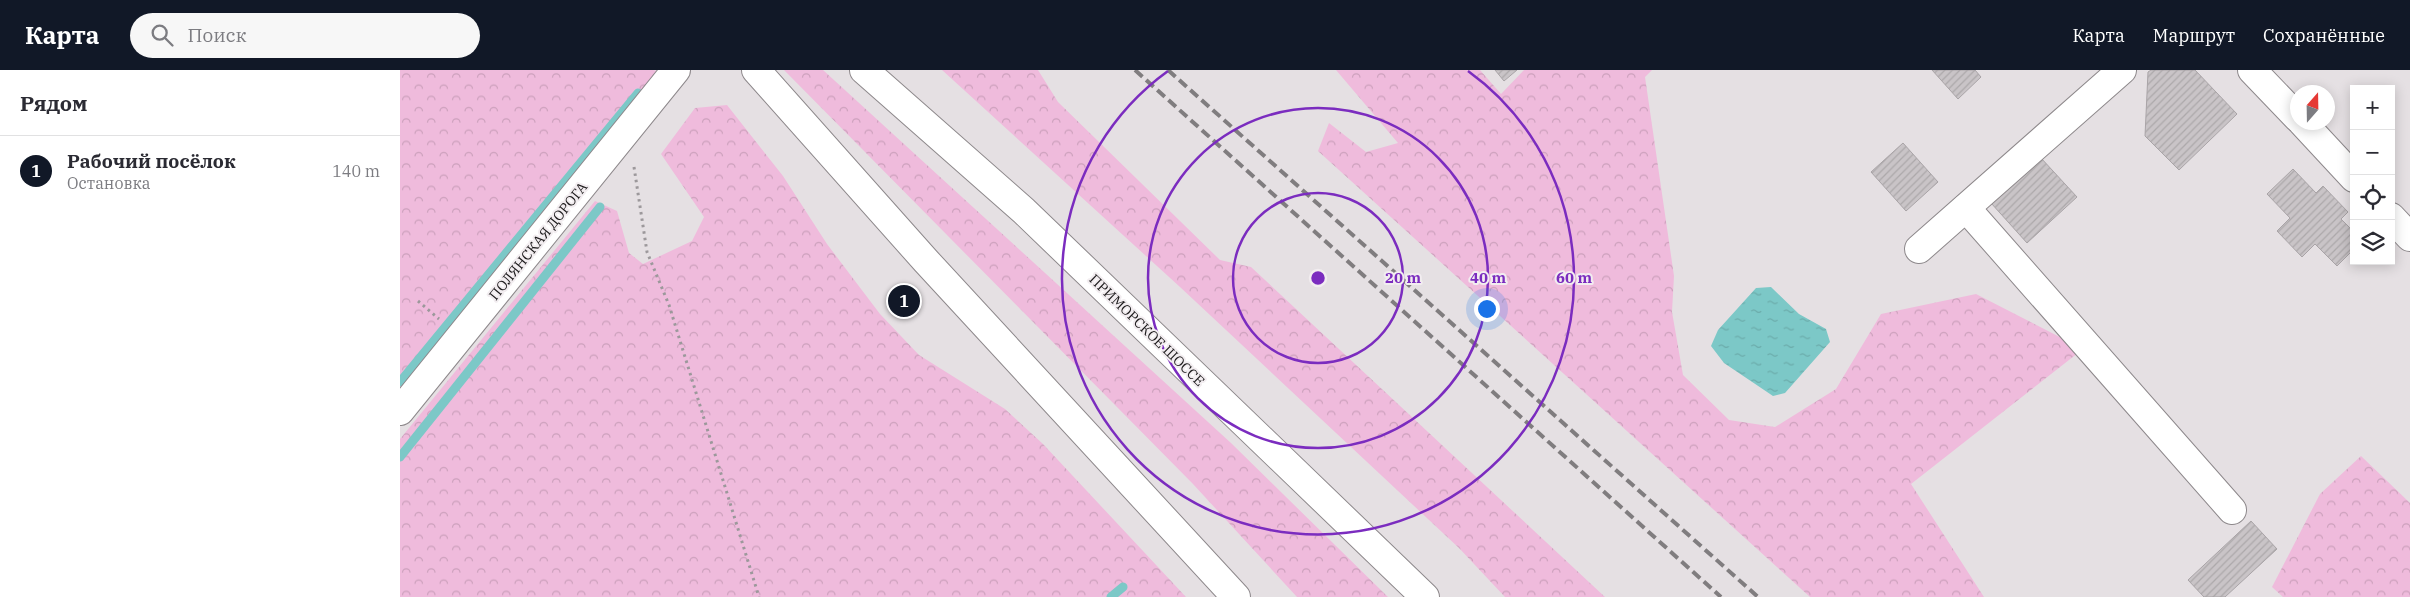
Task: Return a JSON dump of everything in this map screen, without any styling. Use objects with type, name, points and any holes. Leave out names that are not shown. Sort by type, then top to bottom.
[{"type":"main road","name":"ПОЛЯНСКАЯ ДОРОГА","points":[[400,411],[676,70]]},
{"type":"main road","points":[[756,70],[926,261],[1236,597]]},
{"type":"main road","name":"ПРИМОРСКОЕ ШОССЕ","points":[[864,70],[1024,211],[1424,597]]},
{"type":"main road","points":[[1920,249],[2122,70]]},
{"type":"main road","points":[[2252,70],[2290,110]]},
{"type":"main road","points":[[2309,130],[2351,175]]},
{"type":"main road","points":[[1966,208],[2232,510]]},
{"type":"main road","points":[[2394,220],[2410,237]]},
{"type":"path","points":[[629,129],[647,252],[669,305],[759,597]]},
{"type":"path","points":[[418,301],[445,324]]},
{"type":"green space","points":[[400,70],[653,70],[661,72],[400,391]]},
{"type":"green space","points":[[784,70],[823,70],[1231,443],[1388,597],[1297,597],[1193,484]]},
{"type":"green space","points":[[942,70],[1038,70],[1058,102],[1220,260],[1251,267],[1605,597],[1505,597],[1459,548],[1180,287]]},
{"type":"green space","points":[[1336,70],[1480,70],[1501,94],[1524,70],[1652,70],[1645,77],[1674,276],[1672,312],[1683,375],[1729,420],[1775,427],[1836,389],[1881,314],[1976,294],[2083,349],[1911,484],[1984,597],[1810,597],[1318,151],[1329,123],[1366,152],[1398,143]]},
{"type":"green space","points":[[727,105],[783,176],[827,244],[880,314],[919,355],[1005,409],[1043,444],[1186,597],[400,597],[400,439],[595,201],[617,211],[629,253],[643,264],[692,241],[704,217],[661,154],[695,108]]},
{"type":"green space","points":[[2361,456],[2410,503],[2410,597],[2283,597],[2272,587],[2320,494]]},
{"type":"water","points":[[1771,287],[1799,314],[1826,329],[1830,342],[1785,393],[1773,396],[1724,363],[1711,346],[1718,330],[1756,288]]},
{"type":"building","points":[[1495,70],[1517,70],[1504,81]]},
{"type":"building","points":[[1932,70],[1975,70],[1981,77],[1958,99]]},
{"type":"building","points":[[2151,70],[2195,70],[2237,114],[2179,170],[2145,136],[2148,72]]},
{"type":"building","points":[[1903,143],[1938,182],[1906,211],[1871,172]]},
{"type":"building","points":[[2041,158],[2077,197],[2027,243],[1991,203]]},
{"type":"building","points":[[2293,169],[2316,193],[2323,186],[2348,212],[2341,219],[2350,228],[2350,253],[2337,266],[2315,244],[2302,257],[2277,231],[2290,218],[2267,194]]},
{"type":"building","points":[[2251,521],[2277,549],[2225,597],[2204,597],[2188,580]]},
{"type":"waterway","points":[[400,382],[638,93]]},
{"type":"waterway","points":[[400,457],[600,207]]},
{"type":"waterway","points":[[1111,597],[1123,587]]},
{"type":"railway","points":[[1135,70],[1721,597]]},
{"type":"railway","points":[[1168,70],[1758,597]]},
{"type":"place","name":"Рабочий посёлок","points":[[904,301]]}]
